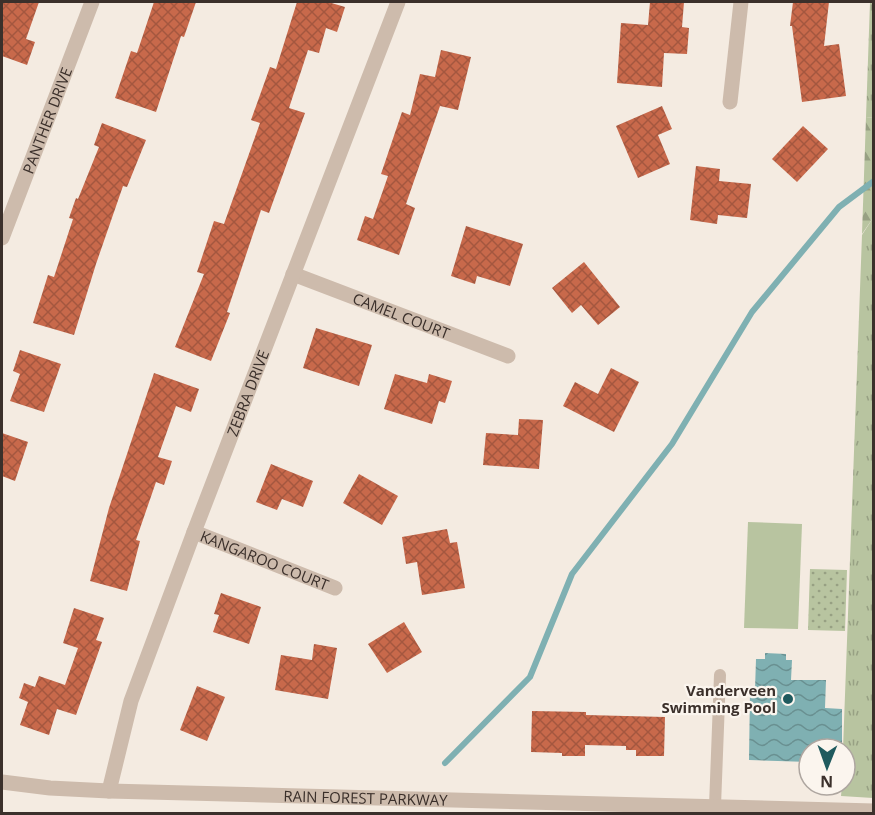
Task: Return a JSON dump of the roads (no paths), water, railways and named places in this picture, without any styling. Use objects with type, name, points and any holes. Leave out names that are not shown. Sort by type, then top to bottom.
[{"type":"street","name":"PANTHER DRIVE","points":[[2,238],[92,2]]},
{"type":"street","name":"ZEBRA DRIVE","points":[[109,791],[130,701],[398,2]]},
{"type":"street","points":[[730,102],[741,2]]},
{"type":"street","name":"CAMEL COURT","points":[[293,274],[508,356]]},
{"type":"street","name":"KANGAROO COURT","points":[[194,532],[335,588]]},
{"type":"street","name":"RAIN FOREST PARKWAY","points":[[2,782],[50,788],[109,791],[873,811]]},
{"type":"lane","points":[[705,808],[720,675]]},
{"type":"water","name":"Vanderveen Swimming Pool","points":[[765,653],[786,654],[786,660],[792,660],[791,680],[826,680],[825,708],[842,709],[842,737],[797,737],[797,762],[749,760],[750,690],[755,690],[756,659],[765,659]]},
{"type":"waterway","points":[[445,763],[530,677],[572,574],[672,444],[752,312],[839,207],[874,181]]},
{"type":"place","name":"Vanderveen Swimming Pool","points":[[788,699]]}]
